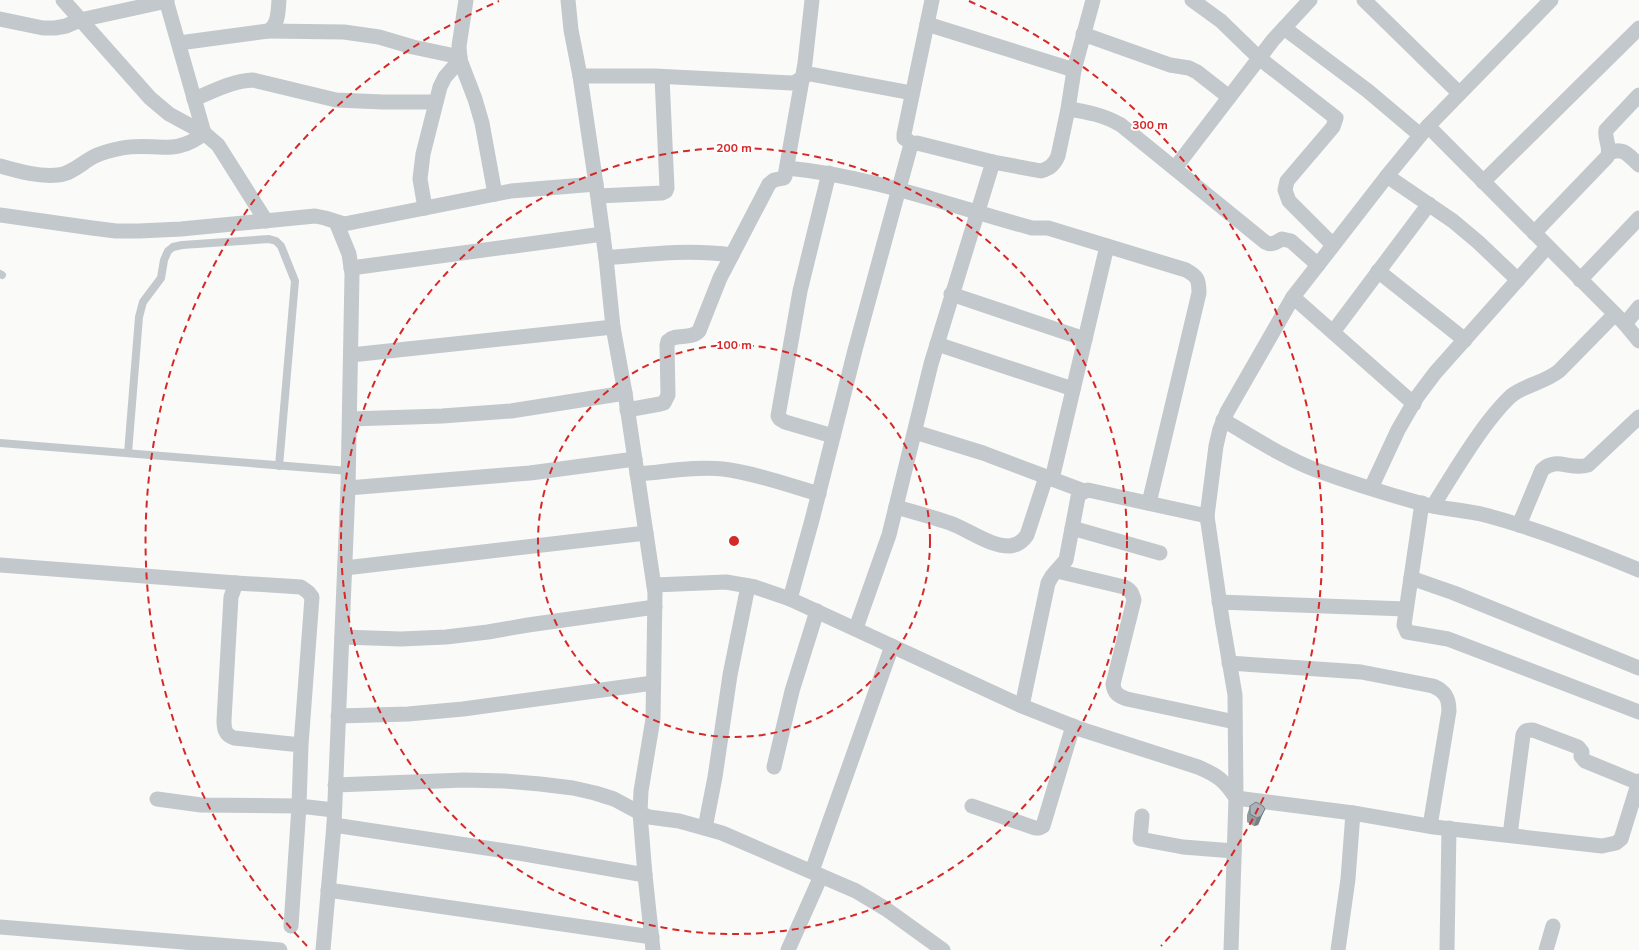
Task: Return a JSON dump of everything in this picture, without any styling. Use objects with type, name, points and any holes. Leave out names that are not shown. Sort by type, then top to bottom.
[{"type":"street","points":[[63,0],[150,98],[169,114],[204,133],[218,145],[266,221]]},
{"type":"street","points":[[0,19],[43,28],[55,28],[66,26],[80,20],[166,0],[204,133]]},
{"type":"street","points":[[268,31],[274,27],[279,0]]},
{"type":"street","points":[[466,0],[459,46],[460,59],[482,123],[495,194]]},
{"type":"street","points":[[328,890],[652,943],[644,875],[640,791],[653,719],[654,586],[625,393],[613,326],[597,190],[580,76],[571,30],[568,0]]},
{"type":"street","points":[[627,410],[660,404],[667,400],[668,341],[674,338],[696,334],[699,331],[720,278],[771,182],[784,178],[802,77],[810,26],[812,0]]},
{"type":"street","points":[[932,0],[904,138],[913,144],[917,143],[992,162],[1041,171],[1048,169],[1055,162],[1058,156],[1068,109],[1074,70],[1093,0]]},
{"type":"street","points":[[1192,0],[1221,21],[1259,58],[1336,118],[1333,127],[1288,181],[1285,190],[1289,201],[1333,245]]},
{"type":"street","points":[[1174,168],[1259,58],[1310,0]]},
{"type":"street","points":[[1364,0],[1459,93]]},
{"type":"street","points":[[1231,950],[1236,798],[1235,695],[1219,602],[1207,516],[1216,446],[1223,420],[1293,297],[1333,245],[1424,131],[1459,93],[1551,0]]},
{"type":"street","points":[[927,24],[1074,70]]},
{"type":"street","points":[[1284,28],[1424,131],[1483,182],[1620,319],[1639,341]]},
{"type":"street","points":[[1483,182],[1639,28]]},
{"type":"street","points":[[179,43],[268,31],[344,32],[379,37],[460,59]]},
{"type":"street","points":[[1083,34],[1170,65],[1189,68],[1197,72],[1229,97]]},
{"type":"street","points":[[425,208],[420,179],[421,167],[436,102],[440,87],[445,77],[460,59]]},
{"type":"street","points":[[580,76],[662,76],[792,83],[810,74],[912,93]]},
{"type":"street","points":[[0,215],[116,231],[160,231],[315,216],[336,222],[350,223],[511,191],[597,190],[662,193],[666,191],[667,188],[662,76]]},
{"type":"street","points":[[194,99],[235,82],[253,80],[336,100],[436,102]]},
{"type":"street","points":[[1609,153],[1610,149],[1605,140],[1606,130],[1639,95]]},
{"type":"street","points":[[1068,109],[1096,113],[1108,117],[1132,132],[1265,242],[1274,244],[1282,239],[1291,242],[1318,265]]},
{"type":"street","points":[[0,166],[36,174],[59,175],[72,170],[106,151],[129,147],[172,148],[182,146],[195,140],[204,133]]},
{"type":"street","points":[[790,598],[819,494],[833,436],[910,148],[913,144]]},
{"type":"street","points":[[1534,233],[1609,153],[1615,150],[1623,151],[1639,165]]},
{"type":"street","points":[[856,628],[889,534],[937,344],[992,162]]},
{"type":"street","points":[[787,168],[829,173],[899,189],[1032,228],[1048,228],[1186,270],[1194,274],[1198,282],[1198,293],[1149,503]]},
{"type":"street","points":[[829,173],[800,291],[778,416],[785,422],[833,436]]},
{"type":"street","points":[[1387,176],[1429,204],[1478,242],[1518,280]]},
{"type":"street","points":[[1333,332],[1429,204]]},
{"type":"street","points":[[1580,280],[1639,218]]},
{"type":"street","points":[[324,950],[336,785],[350,419],[351,268],[349,254],[336,222]]},
{"type":"street","points":[[351,268],[603,234]]},
{"type":"street","points":[[896,507],[950,524],[998,544],[1009,546],[1016,545],[1024,541],[1049,478],[1073,388],[1107,246]]},
{"type":"street","points":[[1371,488],[1398,430],[1435,373],[1547,247]]},
{"type":"street","points":[[606,258],[687,251],[732,255]]},
{"type":"street","points":[[1378,272],[1465,340]]},
{"type":"street","points":[[951,294],[1085,339]]},
{"type":"street","points":[[1293,297],[1414,404]]},
{"type":"street","points":[[1639,307],[1620,319],[1549,378],[1511,396],[1474,439],[1427,504],[1411,578],[1404,626],[1407,632],[1448,639],[1639,712]]},
{"type":"street","points":[[351,355],[613,326]]},
{"type":"street","points":[[937,344],[1073,388]]},
{"type":"street","points":[[350,419],[442,416],[511,411],[625,393]]},
{"type":"street","points":[[1519,525],[1542,470],[1546,466],[1554,463],[1579,467],[1588,465],[1639,417]]},
{"type":"street","points":[[1223,420],[1314,470],[1427,504],[1483,514],[1519,525],[1565,540],[1639,570]]},
{"type":"street","points":[[915,432],[983,453],[1084,491],[1088,490],[1207,516]]},
{"type":"street","points":[[348,488],[530,472],[635,459]]},
{"type":"street","points":[[637,474],[701,469],[724,470],[750,475],[819,494]]},
{"type":"street","points":[[1022,706],[1048,583],[1066,560],[1078,497],[1084,491]]},
{"type":"street","points":[[1072,528],[1160,554]]},
{"type":"street","points":[[345,568],[646,534]]},
{"type":"street","points":[[0,565],[301,587],[308,592],[312,597],[301,745],[299,806],[291,926]]},
{"type":"street","points":[[1057,571],[1124,587],[1132,594],[1134,600],[1113,684],[1114,691],[1118,695],[1127,699],[1235,722]]},
{"type":"street","points":[[1411,578],[1460,596],[1639,668]]},
{"type":"street","points":[[654,586],[726,582],[748,586],[790,598],[1022,706],[1073,726],[1198,767],[1216,775],[1227,784],[1236,798]]},
{"type":"street","points":[[236,583],[231,597],[224,720],[226,733],[234,738],[301,745]]},
{"type":"street","points":[[705,828],[715,777],[730,675],[748,586]]},
{"type":"street","points":[[1219,602],[1406,609]]},
{"type":"street","points":[[342,637],[401,639],[446,637],[655,607]]},
{"type":"street","points":[[774,767],[792,691],[817,611]]},
{"type":"street","points":[[788,950],[817,873],[892,646]]},
{"type":"street","points":[[1229,663],[1361,672],[1433,686],[1440,689],[1449,701],[1450,711],[1430,826]]},
{"type":"street","points":[[338,716],[408,714],[463,710],[653,683]]},
{"type":"street","points":[[972,806],[1034,828],[1043,826],[1073,726]]},
{"type":"street","points":[[1236,798],[1354,813],[1430,826],[1510,836],[1602,846],[1616,843],[1621,838],[1639,782],[1585,762],[1581,756],[1582,752],[1578,747],[1533,730],[1528,730],[1523,735],[1510,836]]},
{"type":"street","points":[[336,785],[464,780],[504,781],[573,788],[595,793],[614,799],[649,817],[679,821],[746,842],[817,873],[856,891],[886,909],[943,950]]},
{"type":"street","points":[[157,799],[201,805],[299,806],[334,810]]},
{"type":"street","points":[[1338,950],[1348,879],[1354,813]]},
{"type":"street","points":[[1142,816],[1140,839],[1183,847],[1234,851]]},
{"type":"street","points":[[334,825],[520,853],[644,875]]},
{"type":"street","points":[[1447,950],[1449,828]]},
{"type":"street","points":[[1546,950],[1553,926]]},
{"type":"street","points":[[0,927],[280,950]]},
{"type":"lane","points":[[128,453],[139,316],[143,302],[161,278],[164,260],[168,252],[173,247],[182,245],[269,239],[276,241],[281,246],[295,282],[279,466]]},
{"type":"lane","points":[[0,443],[349,471]]},
{"type":"building","points":[[1256,802],[1265,809],[1261,816],[1257,818],[1250,814],[1250,806]]}]
